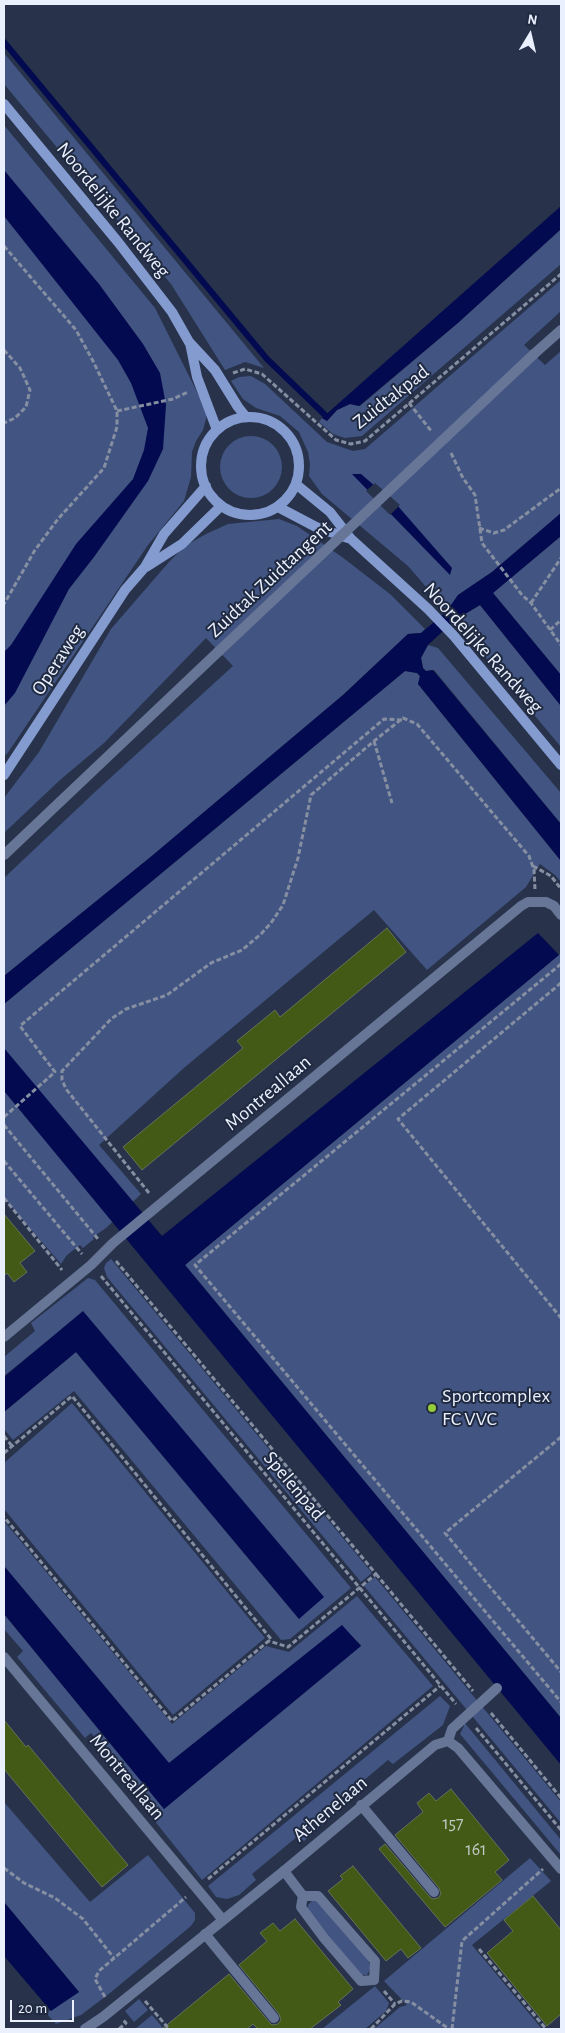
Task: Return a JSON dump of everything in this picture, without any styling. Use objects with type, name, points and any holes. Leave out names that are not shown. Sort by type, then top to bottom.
[{"type":"main road","name":"Noordelijke Randweg","points":[[4,104],[118,242],[172,312],[189,342],[221,378],[246,417]]},
{"type":"main road","name":"Noordelijke Randweg","points":[[189,342],[197,377],[217,430]]},
{"type":"main road","points":[[246,417],[260,418],[274,423],[290,437],[299,456],[300,470],[296,484],[289,497],[278,507],[264,514],[249,516],[234,513],[221,506],[210,495],[202,478],[201,461],[206,444],[217,430],[232,420],[246,417]]},
{"type":"main road","name":"Noordelijke Randweg","points":[[296,484],[330,512],[351,539],[428,609],[454,636],[561,765]]},
{"type":"main road","name":"Operaweg","points":[[4,775],[125,590],[145,567],[164,534],[206,486]]},
{"type":"main road","name":"Operaweg","points":[[145,567],[182,544],[221,506]]},
{"type":"main road","name":"Noordelijke Randweg","points":[[278,507],[316,527],[351,539]]},
{"type":"street","name":"Zuidtak Zuidtangent","points":[[4,854],[561,330]]},
{"type":"street","name":"Montreallaan","points":[[4,1337],[521,906],[528,902],[536,902]]},
{"type":"street","points":[[536,902],[546,902],[554,906],[561,914]]},
{"type":"street","name":"Montreallaan","points":[[4,1657],[223,1920]]},
{"type":"street","points":[[497,1688],[452,1729],[448,1741],[458,1748],[561,1870]]},
{"type":"street","name":"Athenelaan","points":[[94,2029],[114,2008],[284,1871],[361,1805],[435,1745],[448,1741]]},
{"type":"street","points":[[361,1805],[434,1892]]},
{"type":"street","points":[[284,1871],[303,1896],[301,1907],[324,1938],[361,1981],[374,1980],[375,1961],[318,1896],[303,1896]]},
{"type":"street","points":[[204,1934],[274,2018]]},
{"type":"street","name":"Athenelaan","points":[[85,2029],[103,2018]]},
{"type":"path","points":[[4,246],[76,330],[94,361],[117,411],[117,427],[104,468],[58,519],[35,550],[4,604]]},
{"type":"path","name":"Zuidtakpad","points":[[221,378],[245,369],[262,374],[336,440],[351,444],[365,441],[561,274]]},
{"type":"path","points":[[4,350],[20,368],[30,390],[26,407],[15,418],[4,423]]},
{"type":"path","points":[[117,411],[173,399],[201,387]]},
{"type":"path","points":[[409,403],[436,436]]},
{"type":"path","points":[[449,450],[463,478],[475,495],[482,543],[522,595],[531,602],[561,645]]},
{"type":"path","points":[[479,528],[494,533],[504,530],[561,488]]},
{"type":"path","points":[[531,602],[561,558]]},
{"type":"path","points":[[550,630],[561,620]]},
{"type":"path","points":[[55,1072],[20,1026],[384,719],[402,720],[403,718],[417,724],[529,856],[532,865],[536,902]]},
{"type":"path","points":[[157,1208],[66,1090],[62,1080],[62,1071],[111,1019],[126,1009],[167,995],[210,964],[242,950],[272,923],[283,905],[298,858],[310,795],[374,740],[402,720]]},
{"type":"path","points":[[374,740],[392,803]]},
{"type":"path","points":[[532,865],[551,876],[561,889]]},
{"type":"path","points":[[561,964],[195,1265],[561,1702]]},
{"type":"path","points":[[561,983],[398,1119],[561,1318]]},
{"type":"path","points":[[4,1116],[58,1069],[62,1071]]},
{"type":"path","points":[[4,1126],[110,1247],[561,1798]]},
{"type":"path","name":"Spelenpad","points":[[4,1161],[561,1830]]},
{"type":"path","points":[[4,1198],[63,1271]]},
{"type":"path","points":[[4,1452],[72,1396],[271,1638],[269,1640]]},
{"type":"path","points":[[4,1436],[12,1446]]},
{"type":"path","points":[[561,1438],[445,1533],[561,1672]]},
{"type":"path","points":[[4,1517],[172,1721],[269,1640]]},
{"type":"path","points":[[269,1640],[288,1647],[376,1574]]},
{"type":"path","points":[[118,2029],[126,2023],[95,1979],[99,1971],[440,1686]]},
{"type":"path","points":[[371,2029],[395,2004],[402,2001],[411,2002],[450,2029],[462,1940],[553,1860]]},
{"type":"path","points":[[4,1868],[24,1883],[55,1898],[83,1920],[114,1958]]},
{"type":"path","points":[[479,1949],[546,2029]]},
{"type":"path","points":[[142,1997],[169,2029]]},
{"type":"shaded area","points":[[4,53],[264,368],[245,362],[225,370],[171,284],[4,84]]},
{"type":"shaded area","points":[[4,125],[155,308],[206,410],[206,419],[203,430],[192,452],[191,477],[184,501],[148,545],[7,754],[4,755]]},
{"type":"shaded area","points":[[4,170],[99,284],[143,344],[160,373],[166,405],[163,449],[148,481],[69,589],[15,693],[4,706],[4,652],[11,645],[76,544],[133,479],[144,450],[148,428],[131,383],[118,360],[4,216]]},
{"type":"shaded area","points":[[561,206],[561,229],[459,322],[359,406],[350,404],[337,410],[327,421],[322,418]]},
{"type":"shaded area","points":[[561,229],[561,264],[362,436],[345,438],[333,434],[319,422],[322,418],[327,421],[337,410],[350,404],[360,406],[459,322]]},
{"type":"shaded area","points":[[561,280],[561,311],[524,345],[545,365],[561,351],[561,513],[492,572],[458,595],[447,611],[408,566],[322,494],[309,476],[308,452],[299,432],[280,416],[256,408],[243,399],[231,381],[239,377],[251,376],[265,384],[327,442],[353,451],[365,449]]},
{"type":"shaded area","points":[[251,436],[263,439],[273,445],[279,455],[282,467],[279,479],[273,489],[263,495],[251,498],[239,495],[229,489],[223,479],[220,467],[223,455],[229,445],[239,439]]},
{"type":"shaded area","points":[[352,474],[361,474],[397,505],[452,568],[450,575]]},
{"type":"shaded area","points":[[561,513],[561,536],[493,593],[561,675],[561,706],[480,605],[455,620],[428,645],[421,658],[423,668],[426,671],[433,670],[561,824],[561,861],[418,684],[420,676],[417,673],[405,671],[4,1004],[4,976],[153,855],[343,695],[408,634],[421,633],[447,611],[458,595],[492,572]]},
{"type":"shaded area","points":[[279,519],[297,526],[342,557],[390,594],[425,629],[421,633],[408,634],[343,695],[153,855],[4,976],[4,878],[233,666],[206,638],[104,743],[60,780],[4,833],[4,798],[39,752],[111,629],[169,562],[185,546],[228,524]]},
{"type":"shaded area","points":[[561,536],[561,675],[493,593]]},
{"type":"shaded area","points":[[480,605],[561,706],[561,747],[455,620]]},
{"type":"shaded area","points":[[428,645],[438,648],[561,793],[561,824],[434,670],[426,671],[423,668],[421,657]]},
{"type":"shaded area","points":[[405,671],[417,673],[420,676],[418,684],[561,861],[561,882],[540,864],[526,887],[427,970],[374,910],[185,1067],[99,1145],[141,1194],[106,1228],[93,1237],[94,1239],[83,1248],[80,1245],[67,1255],[61,1264],[4,1198],[4,1004]]},
{"type":"shaded area","points":[[538,933],[559,955],[185,1265],[561,1718],[561,1765],[4,1091],[4,1048],[162,1236]]},
{"type":"shaded area","name":"Sportcomplex FC VVC","points":[[561,953],[561,1718],[185,1265]]},
{"type":"shaded area","points":[[111,1259],[372,1573],[361,1582],[107,1277],[104,1268]]},
{"type":"shaded area","points":[[88,1278],[95,1280],[351,1588],[290,1639],[281,1640],[74,1391],[13,1440],[4,1429],[4,1412],[76,1352],[299,1619],[83,1312],[4,1376],[4,1357],[35,1331],[31,1323]]},
{"type":"shaded area","points":[[83,1311],[324,1597],[299,1619],[76,1352],[4,1412],[4,1377]]},
{"type":"shaded area","points":[[72,1403],[265,1638],[173,1715],[4,1509],[4,1463]]},
{"type":"shaded area","points":[[4,1521],[172,1724],[266,1646],[289,1652],[357,1596],[433,1686],[202,1880],[137,1799],[142,1795],[91,1733],[85,1738],[17,1657],[23,1651],[4,1629],[4,1614],[164,1809],[361,1645],[341,1626],[169,1763],[4,1566]]},
{"type":"shaded area","points":[[4,1566],[169,1763],[342,1625],[361,1646],[164,1809],[4,1614]]},
{"type":"shaded area","points":[[375,1577],[561,1802],[561,1823],[364,1586]]},
{"type":"shaded area","points":[[440,1696],[450,1706],[443,1725],[393,1764],[388,1760],[344,1797],[348,1803],[304,1841],[298,1836],[252,1874],[256,1880],[239,1895],[227,1899],[216,1897],[208,1886]]},
{"type":"shaded area","points":[[464,1722],[561,1840],[561,1855],[460,1734]]},
{"type":"shaded area","points":[[4,1802],[90,1902],[148,1855],[195,1913],[195,1920],[191,1926],[110,1993],[81,2015],[56,2024],[46,2013],[79,1992],[4,1902]]},
{"type":"shaded area","points":[[530,1858],[551,1881],[472,1945],[542,2029],[374,2029],[400,2007],[407,2005],[384,1981]]},
{"type":"shaded area","points":[[312,1901],[316,1901],[368,1960],[371,1967],[367,1975],[362,1975],[353,1967],[308,1910],[308,1905]]},
{"type":"shaded area","points":[[4,1902],[79,1992],[51,2011],[4,1956]]},
{"type":"shaded area","points":[[375,1986],[389,2003],[386,2011],[365,2029],[322,2029]]},
{"type":"shaded area","points":[[139,1999],[148,2010],[134,2022],[125,2011]]},
{"type":"shaded area","points":[[152,2015],[164,2029],[135,2029]]},
{"type":"pier","points":[[375,483],[400,505],[390,515],[366,491]]},
{"type":"building","points":[[387,928],[406,952],[142,1170],[123,1147],[243,1048],[237,1041],[275,1010],[280,1017]]},
{"type":"building","points":[[4,1214],[35,1251],[20,1263],[27,1272],[14,1282],[7,1273],[4,1276]]},
{"type":"building","points":[[4,1720],[26,1747],[28,1745],[128,1865],[102,1887],[4,1769]]},
{"type":"building","points":[[451,1789],[509,1860],[495,1872],[502,1880],[445,1927],[379,1849],[385,1844],[429,1896],[432,1899],[438,1898],[441,1894],[439,1888],[395,1835],[423,1812],[417,1803],[429,1793],[436,1801]]},
{"type":"building","points":[[353,1866],[421,1948],[408,1958],[401,1949],[386,1961],[328,1891],[343,1879],[340,1876]]},
{"type":"building","points":[[533,1896],[561,1930],[561,2014],[547,2026],[487,1953],[513,1931],[504,1920]]},
{"type":"building","points":[[295,1919],[353,1989],[338,2002],[341,2005],[310,2029],[258,2029],[253,2024],[247,2029],[162,2029],[229,1974],[269,2022],[272,2025],[278,2024],[281,2020],[279,2014],[239,1965],[267,1941],[260,1933],[273,1923],[280,1931]]},
{"type":"waterway","points":[[4,42],[267,359],[325,415]]},
{"type":"place","name":"Sportcomplex FC VVC","points":[[432,1408]]}]
